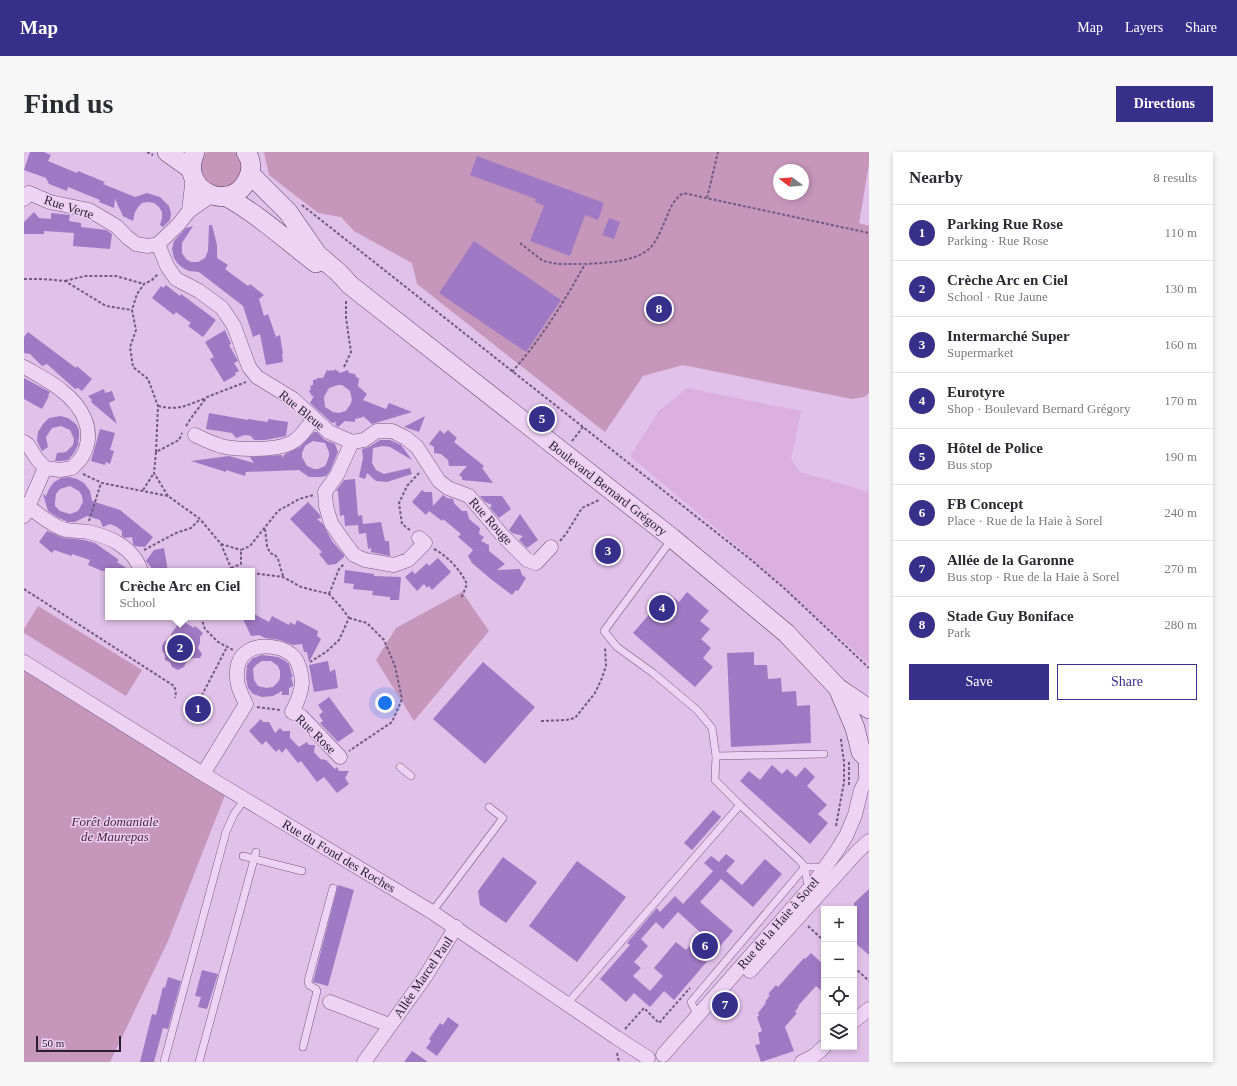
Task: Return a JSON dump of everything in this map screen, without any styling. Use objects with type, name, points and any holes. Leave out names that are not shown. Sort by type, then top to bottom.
[{"type":"street","points":[[158,244],[178,225],[189,211],[205,200],[218,196],[234,194],[241,189],[247,182],[250,174],[250,161],[248,153]]},
{"type":"street","points":[[163,155],[193,165],[189,211]]},
{"type":"street","name":"Boulevard Bernard Grégory","points":[[193,165],[199,187],[238,203],[256,215],[335,278],[349,295],[672,538],[786,633],[838,688],[869,709]]},
{"type":"street","name":"Boulevard Bernard Grégory","points":[[250,174],[288,212],[317,254],[339,273],[349,295]]},
{"type":"street","name":"Rue Verte","points":[[24,199],[29,193],[50,202],[89,210],[116,226],[136,244],[148,246],[158,244]]},
{"type":"street","name":"Rue Bleue","points":[[158,244],[167,266],[176,279],[199,291],[222,308],[234,326],[242,344],[248,367],[257,377],[293,399],[329,432],[352,442]]},
{"type":"street","points":[[24,367],[61,389],[83,414],[88,430],[87,444],[82,458],[72,468],[60,470],[45,468],[28,445],[24,442]]},
{"type":"street","points":[[195,435],[212,443],[229,448],[270,448],[291,443],[299,437],[314,418]]},
{"type":"street","name":"Rue Rouge","points":[[352,442],[364,440],[377,431],[392,431],[406,438],[417,448],[439,481],[448,488],[470,496],[502,535],[527,560],[536,563],[555,545]]},
{"type":"street","points":[[352,442],[337,475],[325,492],[326,506],[331,523],[342,539],[354,555],[365,560],[394,565],[408,560],[422,540]]},
{"type":"street","points":[[45,468],[26,509],[50,523],[64,529],[103,536],[120,544],[132,556],[139,568]]},
{"type":"street","points":[[203,774],[246,704],[237,678],[238,665],[242,656],[249,650],[260,646],[270,646],[282,649],[294,656],[300,668]]},
{"type":"street","name":"Rue du Fond des Roches","points":[[24,662],[203,774],[456,927],[647,1060]]},
{"type":"street","name":"Rue Rose","points":[[300,668],[302,683],[299,698],[292,712],[301,716],[340,757]]},
{"type":"street","name":"Boulevard Bernard Grégory","points":[[838,688],[855,728],[861,752],[869,769]]},
{"type":"street","name":"Rue de la Haie à Sorel","points":[[668,1060],[698,1016],[811,887],[824,870],[836,852],[851,824],[869,769]]},
{"type":"street","name":"Rue de la Haie à Sorel","points":[[668,1060],[679,1050],[857,852],[869,841]]},
{"type":"street","name":"Allée Marcel Paul","points":[[364,1062],[425,977],[456,927]]},
{"type":"street","name":"Allée Marcel Paul","points":[[330,1002],[389,1026]]},
{"type":"street","points":[[857,1019],[869,1009]]},
{"type":"street","points":[[802,1062],[814,1056],[821,1050]]},
{"type":"street","points":[[647,1060],[654,1054],[668,1060]]},
{"type":"lane","points":[[672,538],[604,631],[617,647],[653,673],[697,710],[712,728],[716,756],[715,780],[799,860],[805,867],[807,881],[811,887]]},
{"type":"lane","points":[[716,756],[824,754]]},
{"type":"lane","points":[[400,767],[411,776]]},
{"type":"lane","points":[[164,1062],[226,832],[234,814],[245,799]]},
{"type":"lane","points":[[567,1004],[740,805]]},
{"type":"lane","points":[[432,912],[503,818],[488,806]]},
{"type":"lane","points":[[243,856],[255,856],[302,871]]},
{"type":"lane","points":[[199,1062],[255,856]]},
{"type":"lane","points":[[698,1016],[691,1002],[805,867],[818,867],[824,870]]},
{"type":"lane","points":[[302,1047],[317,991],[309,985],[308,981],[333,888]]},
{"type":"lane","points":[[316,996],[330,1002]]},
{"type":"path","points":[[147,152],[163,155]]},
{"type":"path","points":[[707,198],[718,152]]},
{"type":"path","points":[[520,243],[543,261],[558,264],[612,262],[633,258],[649,248],[658,236],[675,199],[683,193],[869,233]]},
{"type":"path","points":[[300,203],[750,560],[795,598],[869,668]]},
{"type":"path","points":[[512,372],[539,339],[585,264]]},
{"type":"path","points":[[156,452],[158,406],[148,379],[133,367],[130,347],[136,330],[132,310],[137,294],[144,284],[152,280],[167,266]]},
{"type":"path","points":[[24,279],[65,281],[85,276],[116,276],[144,284]]},
{"type":"path","points":[[65,281],[106,306],[132,310]]},
{"type":"path","points":[[344,367],[351,352],[346,318],[349,295]]},
{"type":"path","points":[[158,406],[170,409],[178,408],[207,397]]},
{"type":"path","points":[[428,463],[407,486],[399,503],[402,524],[447,558],[462,573],[467,584],[461,599]]},
{"type":"path","points":[[72,468],[102,483],[168,496],[200,518],[221,544],[231,568],[241,564],[241,550]]},
{"type":"path","points":[[142,490],[154,473]]},
{"type":"path","points":[[86,532],[102,483]]},
{"type":"path","points":[[221,544],[241,550],[250,546],[278,511],[299,499],[325,492]]},
{"type":"path","points":[[555,545],[566,534],[582,508],[599,500],[593,495]]},
{"type":"path","points":[[132,556],[176,533],[191,528],[200,518]]},
{"type":"path","points":[[264,528],[266,546],[270,553],[275,555],[278,559],[283,577]]},
{"type":"path","points":[[329,594],[340,568],[354,555]]},
{"type":"path","points":[[255,573],[283,577],[301,587],[329,594],[349,618],[367,623],[384,640],[395,666],[402,699],[392,722],[340,757]]},
{"type":"path","points":[[24,589],[174,686],[176,692],[175,698]]},
{"type":"path","points":[[300,668],[326,652],[339,640],[349,618]]},
{"type":"path","points":[[202,620],[205,629],[218,642],[242,656]]},
{"type":"path","points":[[541,721],[566,720],[575,718],[595,693],[606,666],[604,631]]},
{"type":"path","points":[[193,708],[202,695],[227,647]]},
{"type":"path","name":"Rue Rose","points":[[246,704],[292,712]]},
{"type":"path","points":[[835,831],[844,782],[844,762],[841,740],[845,735],[846,740]]},
{"type":"path","points":[[848,790],[850,772],[849,756]]},
{"type":"path","points":[[808,926],[821,937]]},
{"type":"path","points":[[857,970],[869,981]]},
{"type":"path","points":[[619,1062],[615,1041],[644,1008],[659,1023],[694,983]]},
{"type":"shaded area","points":[[687,388],[801,411],[791,460],[800,472],[869,492],[869,664],[735,544],[630,456],[659,411]]},
{"type":"green space","points":[[207,152],[235,152],[240,161],[241,170],[238,179],[234,183],[224,189],[211,187],[200,172],[201,158]]},
{"type":"green space","points":[[264,152],[869,152],[869,164],[859,223],[869,226],[869,393],[864,397],[852,399],[683,365],[643,376],[605,432],[417,284],[412,263],[354,231],[341,217],[318,213],[269,175]]},
{"type":"green space","points":[[462,592],[489,631],[414,721],[376,660],[396,628]]},
{"type":"green space","points":[[38,606],[142,670],[126,696],[24,633],[24,629]]},
{"type":"green space","name":"Forêt domaniale de Maurepas","points":[[24,655],[225,795],[168,941],[110,1062],[24,1062]]},
{"type":"building","points":[[30,152],[44,152],[51,155],[48,161],[77,173],[78,171],[105,182],[103,184],[135,197],[147,193],[160,197],[169,206],[171,213],[170,220],[163,227],[160,225],[162,212],[154,203],[142,203],[135,212],[133,221],[123,216],[115,199],[114,208],[99,202],[100,200],[68,187],[67,191],[49,184],[46,178],[24,170]]},
{"type":"building","points":[[477,156],[604,203],[598,220],[585,215],[570,256],[530,241],[544,206],[535,202],[536,199],[470,175]]},
{"type":"building","points":[[34,212],[39,218],[51,219],[51,213],[70,215],[69,221],[81,223],[81,227],[106,230],[112,234],[110,249],[73,246],[74,233],[44,231],[44,234],[24,234],[24,222]]},
{"type":"building","points":[[609,218],[620,222],[614,239],[602,235]]},
{"type":"building","points":[[209,225],[212,225],[217,245],[217,258],[228,265],[225,269],[248,286],[250,284],[264,295],[259,299],[264,316],[268,314],[276,337],[280,335],[283,362],[266,365],[260,334],[253,337],[243,306],[199,272],[189,271],[183,268],[174,258],[172,249],[174,241],[186,228],[193,226],[182,243],[182,253],[186,259],[191,262],[198,262],[205,258],[208,251]]},
{"type":"building","points":[[474,241],[561,300],[526,352],[439,293]]},
{"type":"building","points":[[166,285],[180,296],[181,294],[216,320],[203,337],[188,326],[191,323],[176,312],[174,315],[152,298],[161,286],[163,288]]},
{"type":"building","points":[[225,330],[231,344],[229,345],[238,361],[234,363],[239,371],[235,373],[236,375],[224,382],[210,359],[214,357],[205,342]]},
{"type":"building","points":[[28,332],[76,368],[77,366],[92,379],[82,391],[78,388],[75,389],[47,364],[42,366],[30,354],[24,353],[24,337]]},
{"type":"building","points":[[335,369],[340,373],[348,370],[349,373],[355,374],[357,378],[359,378],[358,386],[367,394],[363,400],[386,409],[389,403],[412,412],[372,424],[363,416],[355,419],[355,422],[345,421],[338,427],[335,424],[337,422],[332,423],[310,403],[314,396],[312,396],[309,391],[311,389],[310,386],[313,385],[313,380],[323,378],[327,370],[334,371]],"holes":[[[342,385],[350,391],[352,400],[346,411],[339,413],[333,412],[325,407],[324,397],[329,388]]]},
{"type":"building","points":[[24,378],[50,392],[42,409],[24,399]]},
{"type":"building","points":[[104,389],[105,393],[112,391],[115,400],[109,403],[117,424],[91,402],[92,400],[88,396]]},
{"type":"building","points":[[209,413],[248,420],[268,422],[268,419],[288,422],[286,436],[265,440],[254,440],[251,436],[245,435],[236,438],[232,433],[206,429]]},
{"type":"building","points":[[60,416],[68,418],[76,424],[79,430],[79,437],[78,445],[68,460],[55,461],[57,453],[66,452],[73,445],[74,439],[70,430],[61,426],[52,428],[46,437],[48,447],[42,451],[37,441],[38,432],[49,418]]},
{"type":"building","points":[[425,416],[419,432],[404,427]]},
{"type":"building","points":[[100,429],[115,433],[110,450],[114,451],[110,464],[106,462],[105,465],[91,461]]},
{"type":"building","points":[[440,430],[444,434],[448,430],[457,438],[454,442],[484,466],[482,468],[493,483],[462,480],[462,477],[459,475],[467,466],[449,466],[448,460],[441,454],[434,453],[434,447],[429,444]]},
{"type":"building","points":[[314,432],[317,432],[325,440],[335,444],[338,452],[330,471],[326,476],[309,477],[299,470],[246,472],[245,476],[226,470],[226,472],[191,461],[229,456],[254,463],[250,457],[282,455],[282,458],[285,454],[300,447]],"holes":[[[313,441],[325,443],[329,452],[325,466],[318,469],[307,466],[302,457],[305,446]]]},
{"type":"building","points":[[380,440],[390,440],[401,445],[412,460],[390,447],[383,446],[373,448],[372,463],[376,470],[384,474],[410,468],[412,474],[387,482],[376,481],[367,473],[365,479],[359,477],[363,458],[362,449],[369,447]]},
{"type":"building","points":[[69,477],[84,483],[90,491],[92,501],[120,510],[153,537],[145,547],[135,546],[133,544],[132,537],[125,538],[122,536],[122,531],[110,524],[103,527],[100,520],[87,516],[75,522],[68,522],[57,517],[48,511],[43,494],[46,496],[54,482],[61,478]],"holes":[[[70,486],[79,491],[83,502],[78,511],[70,514],[60,511],[55,506],[56,494],[60,489]]]},
{"type":"building","points":[[355,479],[358,516],[362,515],[363,524],[381,522],[385,541],[389,541],[390,556],[371,552],[371,548],[368,549],[366,533],[359,534],[358,525],[345,526],[344,515],[340,516],[338,491],[336,491],[344,480]]},
{"type":"building","points":[[422,490],[425,492],[432,492],[433,506],[443,495],[447,498],[453,499],[454,503],[462,511],[467,511],[469,519],[480,528],[479,534],[484,537],[481,541],[489,545],[489,551],[505,564],[497,570],[520,569],[522,575],[526,578],[518,591],[516,590],[512,595],[492,580],[472,563],[468,556],[473,550],[458,537],[461,534],[443,519],[442,521],[429,511],[426,515],[412,502]]},
{"type":"building","points":[[480,496],[502,496],[511,509],[499,518],[490,508],[492,505],[485,502]]},
{"type":"building","points":[[308,502],[320,515],[321,518],[317,519],[323,524],[332,541],[344,555],[344,557],[336,564],[328,565],[319,554],[322,552],[290,519]]},
{"type":"building","points":[[520,514],[538,540],[527,548],[519,540],[523,536],[512,533],[509,530]]},
{"type":"building","points":[[47,531],[64,538],[84,540],[95,543],[119,560],[117,562],[126,568],[105,568],[105,571],[102,571],[88,565],[90,560],[54,550],[52,553],[39,542]]},
{"type":"building","points":[[164,548],[167,568],[151,568],[146,561],[154,550]]},
{"type":"building","points":[[438,558],[451,572],[432,590],[429,586],[427,588],[424,584],[417,591],[405,577],[412,571],[415,574],[427,563],[429,566]]},
{"type":"building","points":[[345,570],[374,574],[374,576],[401,577],[399,600],[390,600],[390,597],[372,595],[373,591],[353,589],[354,584],[344,583]]},
{"type":"building","points":[[687,592],[709,611],[700,621],[710,629],[701,639],[711,648],[703,658],[713,667],[695,687],[633,633],[668,593],[679,602]]},
{"type":"building","points":[[255,615],[269,622],[272,616],[289,625],[290,622],[295,625],[297,620],[318,631],[317,636],[321,639],[309,662],[307,652],[304,652],[302,644],[293,645],[259,635],[251,636],[243,620],[255,620]]},
{"type":"building","points":[[181,620],[194,628],[195,626],[203,633],[200,637],[198,648],[202,654],[200,658],[187,660],[184,667],[178,670],[172,667],[170,662],[165,660],[162,646],[165,641],[171,639],[171,634]]},
{"type":"building","points":[[754,652],[754,665],[767,665],[768,679],[781,678],[782,692],[796,691],[797,706],[810,705],[811,743],[731,747],[727,653]]},
{"type":"building","points":[[262,655],[278,657],[289,664],[293,677],[291,677],[293,686],[289,688],[289,695],[282,695],[282,691],[273,696],[262,697],[253,694],[248,688],[246,678],[247,665],[253,658]],"holes":[[[262,661],[271,661],[278,666],[280,671],[280,678],[278,682],[273,687],[266,688],[258,686],[254,680],[253,669]]]},
{"type":"building","points":[[328,661],[330,672],[335,669],[338,688],[314,692],[309,665]]},
{"type":"building","points":[[483,662],[535,707],[485,764],[433,719]]},
{"type":"building","points":[[329,697],[354,731],[338,742],[320,723],[323,721],[319,715],[323,712],[318,705]]},
{"type":"building","points":[[261,719],[263,722],[269,722],[275,733],[280,728],[283,731],[290,731],[290,738],[299,747],[307,742],[309,745],[315,745],[314,752],[320,759],[326,760],[335,769],[337,767],[339,771],[349,771],[345,778],[349,784],[337,793],[324,777],[317,782],[301,761],[298,763],[286,748],[282,753],[279,749],[276,752],[266,741],[262,745],[249,731]]},
{"type":"building","points":[[772,765],[782,774],[787,769],[796,777],[805,767],[815,777],[807,786],[827,805],[818,814],[828,823],[810,844],[740,781],[749,771],[760,780]]},
{"type":"building","points":[[713,810],[721,817],[692,850],[684,843]]},
{"type":"building","points":[[726,854],[735,861],[726,871],[742,885],[765,859],[782,874],[753,907],[721,879],[700,902],[733,931],[674,1000],[664,991],[650,1007],[634,993],[626,1002],[600,979],[630,945],[627,943],[657,908],[660,912],[675,896],[683,904],[713,871],[704,863],[711,856],[719,862]],"holes":[[[678,912],[701,933],[686,950],[676,942],[654,968],[663,976],[650,991],[633,976],[641,968],[634,962],[648,946],[641,939],[656,922],[663,929]]]},
{"type":"building","points":[[503,857],[537,882],[506,923],[480,905],[478,891]]},
{"type":"building","points":[[577,861],[626,897],[577,962],[529,926]]},
{"type":"building","points":[[338,885],[354,890],[328,986],[313,982]]},
{"type":"building","points":[[869,889],[869,955],[857,945],[857,906],[854,906],[854,903]]},
{"type":"building","points":[[811,953],[821,962],[821,990],[816,986],[798,1006],[795,1012],[797,1013],[785,1027],[794,1051],[761,1062],[755,1045],[760,1044],[758,1033],[762,1031],[757,1017],[759,1016],[758,1013],[766,1003],[765,1002],[770,995],[768,994],[776,985],[778,987],[804,958],[805,959]]},
{"type":"building","points":[[202,970],[218,974],[207,1009],[198,1007],[201,997],[195,996]]},
{"type":"building","points":[[168,977],[181,981],[168,1029],[163,1028],[154,1062],[140,1062],[152,1014],[156,1015],[163,987],[165,988]]},
{"type":"building","points":[[448,1017],[459,1025],[437,1056],[426,1048],[431,1041],[429,1039],[440,1023],[443,1025]]},
{"type":"building","points":[[412,1051],[428,1062],[404,1062]]},
{"type":"place","name":"Stade Guy Boniface","points":[[659,309]]},
{"type":"place","name":"Hôtel de Police","points":[[542,419]]},
{"type":"place","name":"Intermarché Super","points":[[608,551]]},
{"type":"place","name":"Eurotyre","points":[[662,608]]},
{"type":"place","name":"Crèche Arc en Ciel","points":[[180,648]]},
{"type":"place","name":"Parking Rue Rose","points":[[198,709]]},
{"type":"place","name":"FB Concept","points":[[705,946]]},
{"type":"place","name":"Allée de la Garonne","points":[[725,1005]]}]
